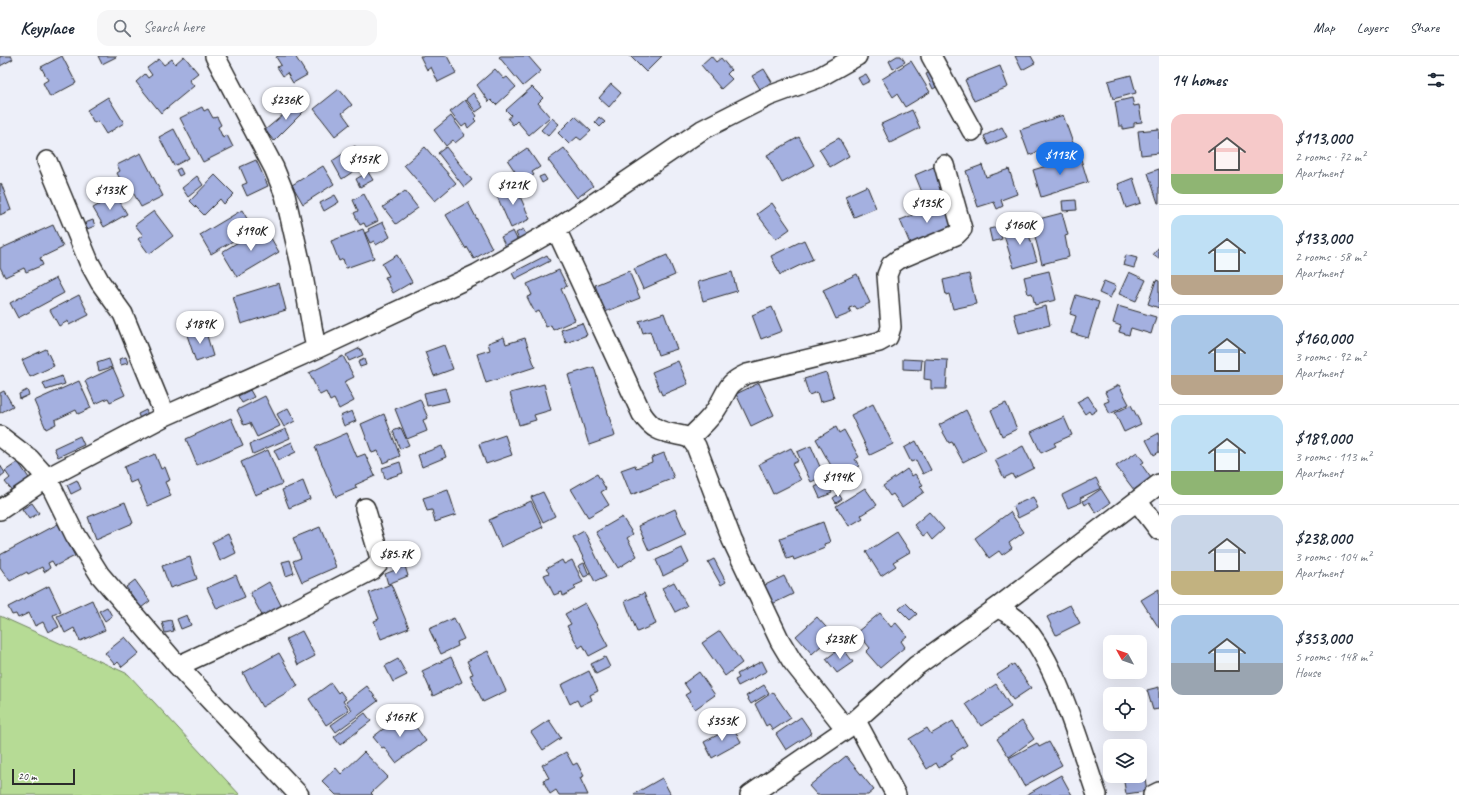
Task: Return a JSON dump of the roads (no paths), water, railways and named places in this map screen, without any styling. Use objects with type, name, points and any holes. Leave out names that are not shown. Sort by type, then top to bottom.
[{"type":"street","points":[[215,56],[274,168],[285,195],[301,265],[316,349]]},
{"type":"street","points":[[0,510],[47,478],[165,416],[316,349],[477,274],[556,229],[702,130],[769,96],[818,78],[857,56]]},
{"type":"street","points":[[931,56],[972,131]]},
{"type":"street","points":[[48,160],[89,262],[100,282],[123,314],[165,416]]},
{"type":"street","points":[[690,438],[717,409],[727,388],[735,380],[747,374],[878,342],[888,337],[891,328],[887,275],[891,265],[899,259],[956,235],[962,229],[944,165]]},
{"type":"street","points":[[556,229],[642,414],[648,423],[660,432],[690,438],[696,446],[732,540],[780,641],[792,661],[851,725],[896,795]]},
{"type":"street","points":[[0,436],[30,459],[47,478],[75,534],[100,575],[178,666],[299,795]]},
{"type":"street","points":[[750,795],[851,725],[916,666],[998,607],[1159,484]]},
{"type":"street","points":[[1137,501],[1159,530]]},
{"type":"street","points":[[178,666],[266,626],[372,570],[378,564],[380,558],[365,508]]},
{"type":"street","points":[[998,607],[1016,619],[1031,636],[1046,658],[1067,709],[1097,795]]},
{"type":"street","points":[[1153,795],[1159,792]]}]
